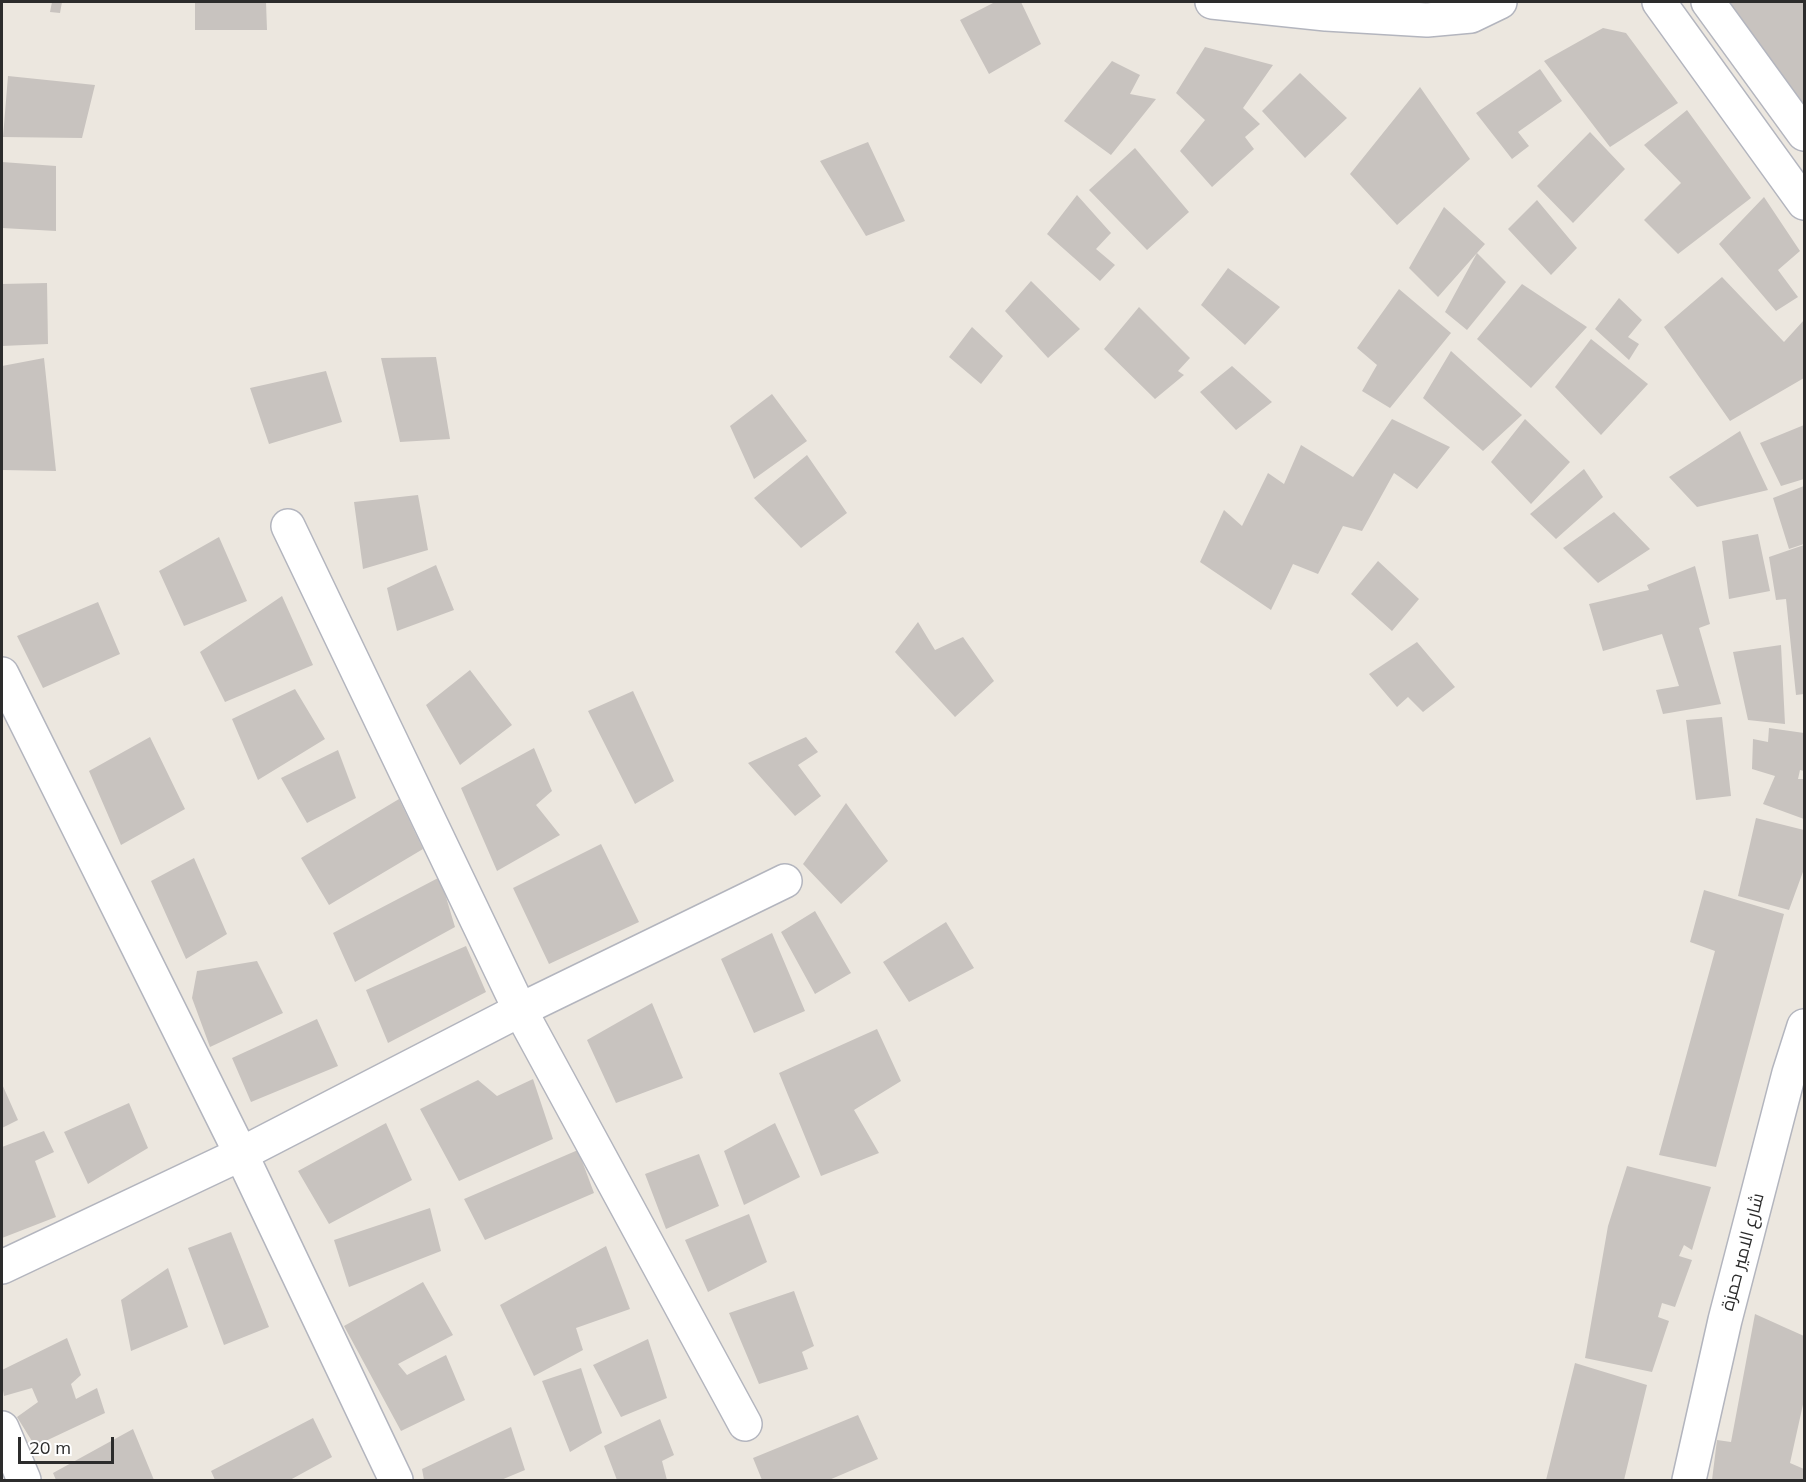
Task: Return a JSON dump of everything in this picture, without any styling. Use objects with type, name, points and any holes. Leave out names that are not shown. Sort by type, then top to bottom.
[{"type":"street","points":[[1212,2],[1323,8],[1427,20],[1471,16],[1500,2]]},
{"type":"street","points":[[1659,2],[1804,203]]},
{"type":"street","points":[[1708,2],[1804,134]]},
{"type":"street","points":[[288,526],[520,1010],[745,1424]]},
{"type":"street","points":[[2,674],[241,1154],[396,1480]]},
{"type":"street","points":[[2,1267],[241,1154],[520,1010],[785,881]]},
{"type":"street","name":"شارع الامير حمزة","points":[[1689,1480],[1731,1298],[1789,1073],[1804,1026]]},
{"type":"street","points":[[2,1428],[24,1480]]},
{"type":"building","points":[[52,2],[62,2],[60,13],[50,12]]},
{"type":"building","points":[[195,2],[266,2],[267,30],[195,30]]},
{"type":"building","points":[[995,2],[1021,2],[1041,44],[989,74],[960,20]]},
{"type":"building","points":[[1726,2],[1804,2],[1804,122]]},
{"type":"building","points":[[1603,28],[1626,33],[1678,103],[1610,147],[1544,61]]},
{"type":"building","points":[[1205,47],[1273,65],[1243,108],[1260,124],[1245,137],[1254,149],[1212,187],[1180,151],[1205,120],[1176,93]]},
{"type":"building","points":[[1112,61],[1140,75],[1130,94],[1156,99],[1111,155],[1064,121]]},
{"type":"building","points":[[1540,69],[1562,101],[1518,132],[1529,146],[1512,159],[1476,113]]},
{"type":"building","points":[[1300,73],[1347,118],[1305,158],[1262,111]]},
{"type":"building","points":[[8,76],[95,85],[82,138],[3,137]]},
{"type":"building","points":[[1420,87],[1470,159],[1397,225],[1350,174]]},
{"type":"building","points":[[1687,110],[1751,198],[1678,254],[1644,220],[1681,183],[1644,145]]},
{"type":"building","points":[[1590,132],[1625,169],[1573,223],[1537,186]]},
{"type":"building","points":[[868,142],[905,221],[866,236],[820,161]]},
{"type":"building","points":[[1135,148],[1189,212],[1147,250],[1089,190]]},
{"type":"building","points":[[2,162],[56,166],[56,231],[2,228]]},
{"type":"building","points":[[1077,195],[1111,233],[1096,249],[1115,265],[1100,281],[1047,234]]},
{"type":"building","points":[[1764,197],[1800,251],[1778,270],[1798,297],[1776,311],[1719,244]]},
{"type":"building","points":[[1537,200],[1577,248],[1551,275],[1508,229]]},
{"type":"building","points":[[1444,207],[1485,244],[1438,297],[1409,268]]},
{"type":"building","points":[[1477,253],[1506,282],[1467,330],[1445,312]]},
{"type":"building","points":[[1228,268],[1280,307],[1245,345],[1201,305]]},
{"type":"building","points":[[1722,277],[1784,342],[1804,320],[1804,378],[1730,421],[1664,327]]},
{"type":"building","points":[[1031,281],[1080,329],[1048,358],[1005,311]]},
{"type":"building","points":[[47,283],[48,344],[2,346],[2,284]]},
{"type":"building","points":[[1522,284],[1587,327],[1531,388],[1477,339]]},
{"type":"building","points":[[1399,289],[1451,333],[1390,408],[1362,391],[1377,365],[1357,348]]},
{"type":"building","points":[[1619,298],[1642,320],[1628,337],[1639,344],[1629,360],[1595,329]]},
{"type":"building","points":[[1139,307],[1190,358],[1178,371],[1184,375],[1155,399],[1104,349]]},
{"type":"building","points":[[972,327],[1003,356],[981,384],[949,357]]},
{"type":"building","points":[[1591,339],[1648,384],[1601,435],[1555,387]]},
{"type":"building","points":[[1451,351],[1522,415],[1483,451],[1423,398]]},
{"type":"building","points":[[436,357],[450,439],[400,442],[381,358]]},
{"type":"building","points":[[44,358],[56,471],[2,470],[2,366]]},
{"type":"building","points":[[1232,366],[1272,402],[1236,430],[1200,392]]},
{"type":"building","points":[[326,371],[342,422],[269,444],[250,388]]},
{"type":"building","points":[[772,394],[807,441],[754,479],[730,426]]},
{"type":"building","points":[[1392,419],[1450,447],[1417,489],[1394,473],[1362,531],[1343,526],[1318,574],[1293,564],[1271,610],[1200,562],[1224,510],[1242,526],[1268,473],[1284,484],[1301,445],[1353,477]]},
{"type":"building","points":[[1525,419],[1570,462],[1531,504],[1491,462]]},
{"type":"building","points":[[1804,425],[1804,479],[1781,486],[1760,443]]},
{"type":"building","points":[[1740,431],[1768,490],[1697,507],[1669,477]]},
{"type":"building","points":[[807,455],[847,513],[801,548],[754,498]]},
{"type":"building","points":[[1584,469],[1603,497],[1556,539],[1530,514]]},
{"type":"building","points":[[1804,486],[1804,544],[1789,549],[1773,498]]},
{"type":"building","points":[[418,495],[428,550],[363,569],[354,502]]},
{"type":"building","points":[[1614,512],[1650,549],[1598,583],[1563,548]]},
{"type":"building","points":[[1758,534],[1770,591],[1729,599],[1722,541]]},
{"type":"building","points":[[219,537],[247,601],[184,626],[159,571]]},
{"type":"building","points":[[1804,545],[1804,694],[1796,695],[1786,599],[1776,600],[1769,557]]},
{"type":"building","points":[[1378,561],[1419,599],[1392,631],[1351,594]]},
{"type":"building","points":[[436,565],[454,610],[397,631],[387,588]]},
{"type":"building","points":[[1695,566],[1710,624],[1699,628],[1721,704],[1663,714],[1656,690],[1679,686],[1662,634],[1603,651],[1589,604],[1649,590],[1647,585]]},
{"type":"building","points":[[282,596],[313,665],[225,702],[200,652]]},
{"type":"building","points":[[98,602],[120,654],[43,688],[17,636]]},
{"type":"building","points":[[918,622],[935,650],[963,637],[994,681],[955,717],[895,652]]},
{"type":"building","points":[[1417,642],[1455,687],[1423,712],[1408,697],[1397,707],[1369,674]]},
{"type":"building","points":[[1781,645],[1785,724],[1748,720],[1733,652]]},
{"type":"building","points":[[470,670],[512,725],[460,765],[426,705]]},
{"type":"building","points":[[295,689],[325,739],[258,780],[232,719]]},
{"type":"building","points":[[633,691],[674,781],[635,804],[588,711]]},
{"type":"building","points":[[1722,717],[1731,796],[1696,800],[1686,720]]},
{"type":"building","points":[[1769,728],[1804,733],[1804,771],[1800,770],[1798,779],[1804,779],[1804,819],[1763,804],[1775,776],[1752,769],[1753,739],[1768,742]]},
{"type":"building","points":[[150,737],[185,809],[121,845],[89,771]]},
{"type":"building","points":[[806,737],[818,752],[798,765],[821,796],[795,816],[748,763]]},
{"type":"building","points":[[534,748],[552,791],[536,805],[560,835],[497,871],[461,788]]},
{"type":"building","points":[[338,750],[356,798],[307,823],[281,778]]},
{"type":"building","points":[[399,799],[423,849],[329,905],[301,858]]},
{"type":"building","points":[[846,803],[888,861],[841,904],[803,864]]},
{"type":"building","points":[[1756,818],[1804,830],[1804,869],[1789,910],[1738,896]]},
{"type":"building","points":[[601,844],[639,922],[549,964],[513,888]]},
{"type":"building","points":[[194,858],[227,934],[186,959],[151,881]]},
{"type":"building","points":[[440,877],[455,927],[355,982],[333,933]]},
{"type":"building","points":[[1704,890],[1784,914],[1716,1167],[1659,1155],[1715,951],[1690,942]]},
{"type":"building","points":[[815,911],[851,973],[815,994],[781,932]]},
{"type":"building","points":[[946,922],[974,968],[909,1002],[883,962]]},
{"type":"building","points":[[772,933],[805,1011],[754,1033],[721,959]]},
{"type":"building","points":[[466,946],[486,992],[388,1043],[366,990]]},
{"type":"building","points":[[257,961],[283,1013],[210,1047],[192,998],[197,971]]},
{"type":"building","points":[[652,1003],[683,1078],[616,1103],[587,1040]]},
{"type":"building","points":[[317,1019],[338,1066],[251,1102],[232,1058]]},
{"type":"building","points":[[877,1029],[901,1081],[854,1110],[879,1153],[821,1176],[779,1073]]},
{"type":"building","points":[[533,1079],[553,1139],[459,1181],[420,1109],[478,1080],[497,1096]]},
{"type":"building","points":[[2,1084],[18,1120],[2,1128]]},
{"type":"building","points":[[129,1103],[148,1148],[88,1184],[64,1132]]},
{"type":"building","points":[[386,1123],[412,1180],[329,1224],[298,1171]]},
{"type":"building","points":[[775,1123],[800,1177],[744,1205],[724,1151]]},
{"type":"building","points":[[44,1131],[54,1152],[35,1161],[56,1217],[2,1238],[2,1147]]},
{"type":"building","points":[[578,1150],[594,1193],[485,1240],[464,1199]]},
{"type":"building","points":[[699,1154],[719,1206],[666,1229],[645,1174]]},
{"type":"building","points":[[1627,1166],[1711,1187],[1692,1250],[1684,1245],[1679,1256],[1692,1260],[1675,1307],[1662,1303],[1658,1317],[1669,1321],[1652,1372],[1585,1358],[1608,1226]]},
{"type":"building","points":[[430,1208],[441,1251],[349,1287],[334,1240]]},
{"type":"building","points":[[749,1214],[767,1262],[708,1292],[685,1240]]},
{"type":"building","points":[[231,1232],[269,1327],[224,1345],[188,1248]]},
{"type":"building","points":[[606,1246],[630,1309],[576,1328],[583,1350],[534,1376],[500,1305]]},
{"type":"building","points":[[168,1268],[188,1327],[131,1351],[121,1300]]},
{"type":"building","points":[[423,1282],[453,1335],[398,1364],[407,1375],[446,1355],[465,1400],[401,1431],[344,1326]]},
{"type":"building","points":[[794,1291],[814,1346],[802,1352],[808,1369],[759,1384],[729,1313]]},
{"type":"building","points":[[1755,1314],[1804,1336],[1804,1400],[1790,1463],[1804,1469],[1804,1480],[1712,1480],[1717,1440],[1731,1442]]},
{"type":"building","points":[[67,1338],[81,1375],[71,1384],[76,1399],[97,1388],[105,1413],[35,1446],[17,1417],[38,1402],[32,1388],[4,1396],[2,1370]]},
{"type":"building","points":[[648,1339],[667,1398],[621,1417],[593,1365]]},
{"type":"building","points":[[1575,1363],[1647,1385],[1624,1480],[1546,1480]]},
{"type":"building","points":[[581,1368],[602,1433],[570,1452],[542,1381]]},
{"type":"building","points":[[858,1415],[878,1459],[829,1480],[762,1480],[753,1458]]},
{"type":"building","points":[[313,1418],[332,1457],[290,1480],[215,1480],[211,1471]]},
{"type":"building","points":[[660,1419],[674,1455],[662,1461],[667,1480],[617,1480],[604,1446]]},
{"type":"building","points":[[511,1427],[525,1470],[501,1480],[424,1480],[422,1469]]},
{"type":"building","points":[[133,1429],[154,1480],[56,1480],[53,1473]]}]
